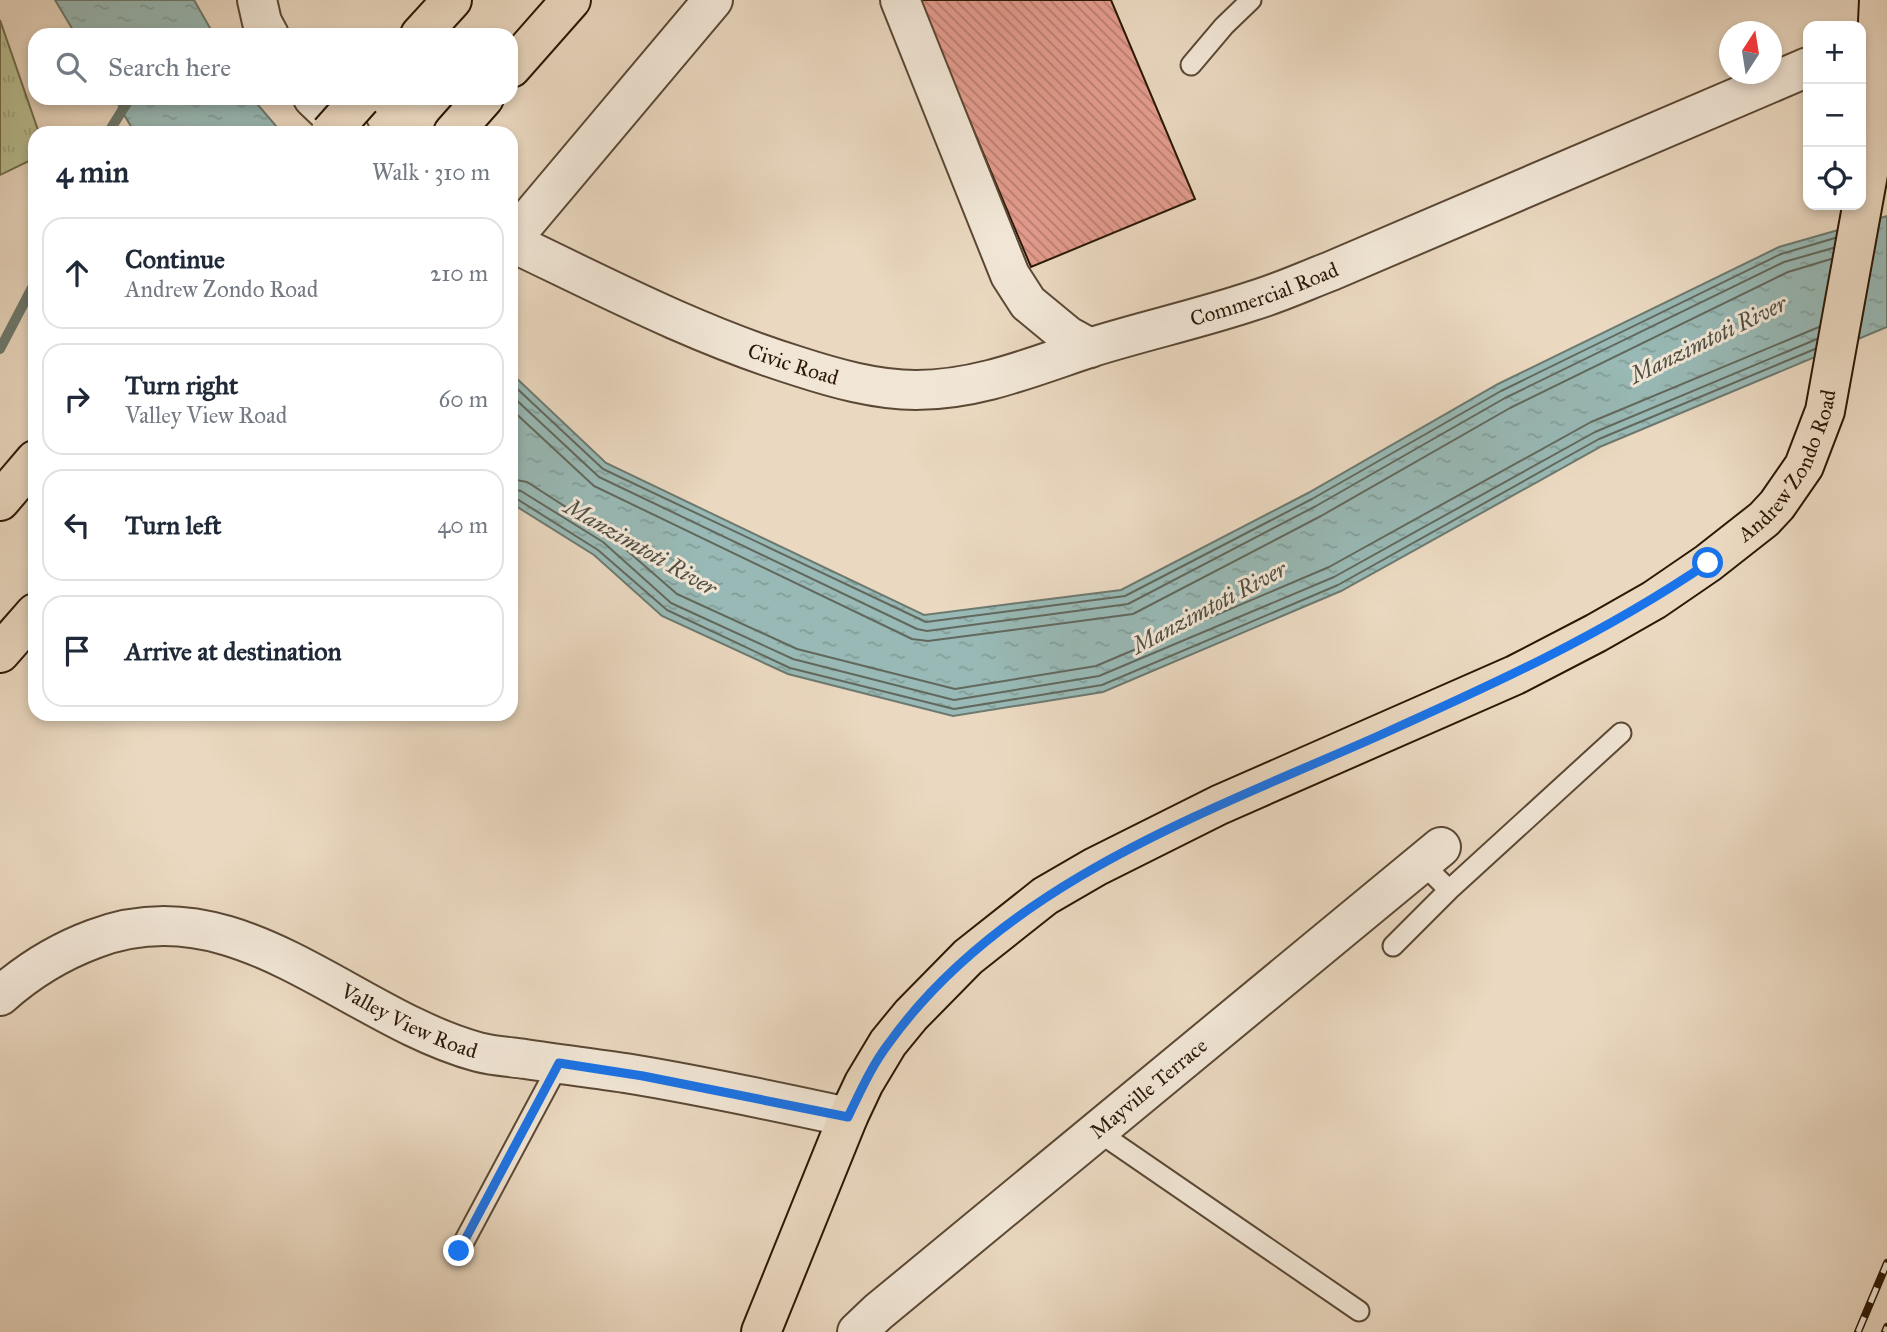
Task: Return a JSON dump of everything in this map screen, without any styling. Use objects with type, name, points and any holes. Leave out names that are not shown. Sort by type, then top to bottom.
[{"type":"main road","points":[[426,28],[452,0]]},
{"type":"main road","points":[[518,60],[571,0]]},
{"type":"main road","name":"Andrew Zondo Road","points":[[761,1332],[864,1083],[888,1043],[911,1015],[968,957],[1045,896],[1095,867],[1219,805],[1515,675],[1596,633],[1654,600],[1708,563],[1764,519],[1777,505],[1804,466],[1825,411],[1872,152],[1873,27]]},
{"type":"main road","points":[[336,126],[355,105]]},
{"type":"main road","points":[[459,126],[478,105]]},
{"type":"main road","points":[[0,501],[28,468]]},
{"type":"main road","points":[[0,653],[28,621]]},
{"type":"street","points":[[257,0],[265,28]]},
{"type":"street","points":[[518,233],[713,0]]},
{"type":"street","points":[[900,0],[1010,275],[1028,303],[1068,336],[1090,348]]},
{"type":"street","name":"Commercial Road","points":[[1090,348],[1254,301],[1331,271],[1803,69]]},
{"type":"street","points":[[320,105],[343,126]]},
{"type":"street","name":"Civic Road","points":[[518,244],[687,326],[759,355],[828,376],[873,385],[913,390],[951,389],[1002,377],[1090,348]]},
{"type":"street","name":"Mayville Terrace","points":[[857,1332],[1431,855]]},
{"type":"street","name":"Valley View Road","points":[[0,996],[15,982],[49,959],[77,946],[132,927],[175,925],[220,932],[265,949],[414,1028],[479,1052],[656,1079],[848,1117]]},
{"type":"lane","points":[[1191,65],[1237,12],[1251,0]]},
{"type":"lane","points":[[1393,946],[1448,890],[1622,733]]},
{"type":"lane","points":[[1431,855],[1448,890]]},
{"type":"lane","points":[[459,1251],[559,1063]]},
{"type":"lane","points":[[1097,1131],[1359,1311]]},
{"type":"green space","points":[[0,20],[37,126],[28,126],[28,161],[0,175]]},
{"type":"water","points":[[55,0],[194,0],[210,28],[72,28]]},
{"type":"water","points":[[118,105],[258,105],[276,126],[131,126]]},
{"type":"water","name":"Manzimtoti River","points":[[1887,216],[1887,327],[1602,446],[1341,591],[1103,692],[953,716],[788,674],[662,616],[594,555],[518,507],[518,380],[606,463],[924,615],[1121,590],[1308,493],[1498,384],[1779,247]]},
{"type":"building","points":[[919,0],[1111,0],[1195,199],[1031,267]]},
{"type":"waterway","points":[[112,126],[126,105]]},
{"type":"waterway","points":[[0,349],[28,295]]},
{"type":"railway","points":[[1858,1332],[1887,1263]]},
{"type":"railway","points":[[1885,1332],[1887,1327]]},
{"type":"route","points":[[459,1251],[559,1063],[643,1076],[848,1117],[888,1043],[911,1015],[968,957],[1045,896],[1095,867],[1219,805],[1515,675],[1654,600],[1708,563]]}]
